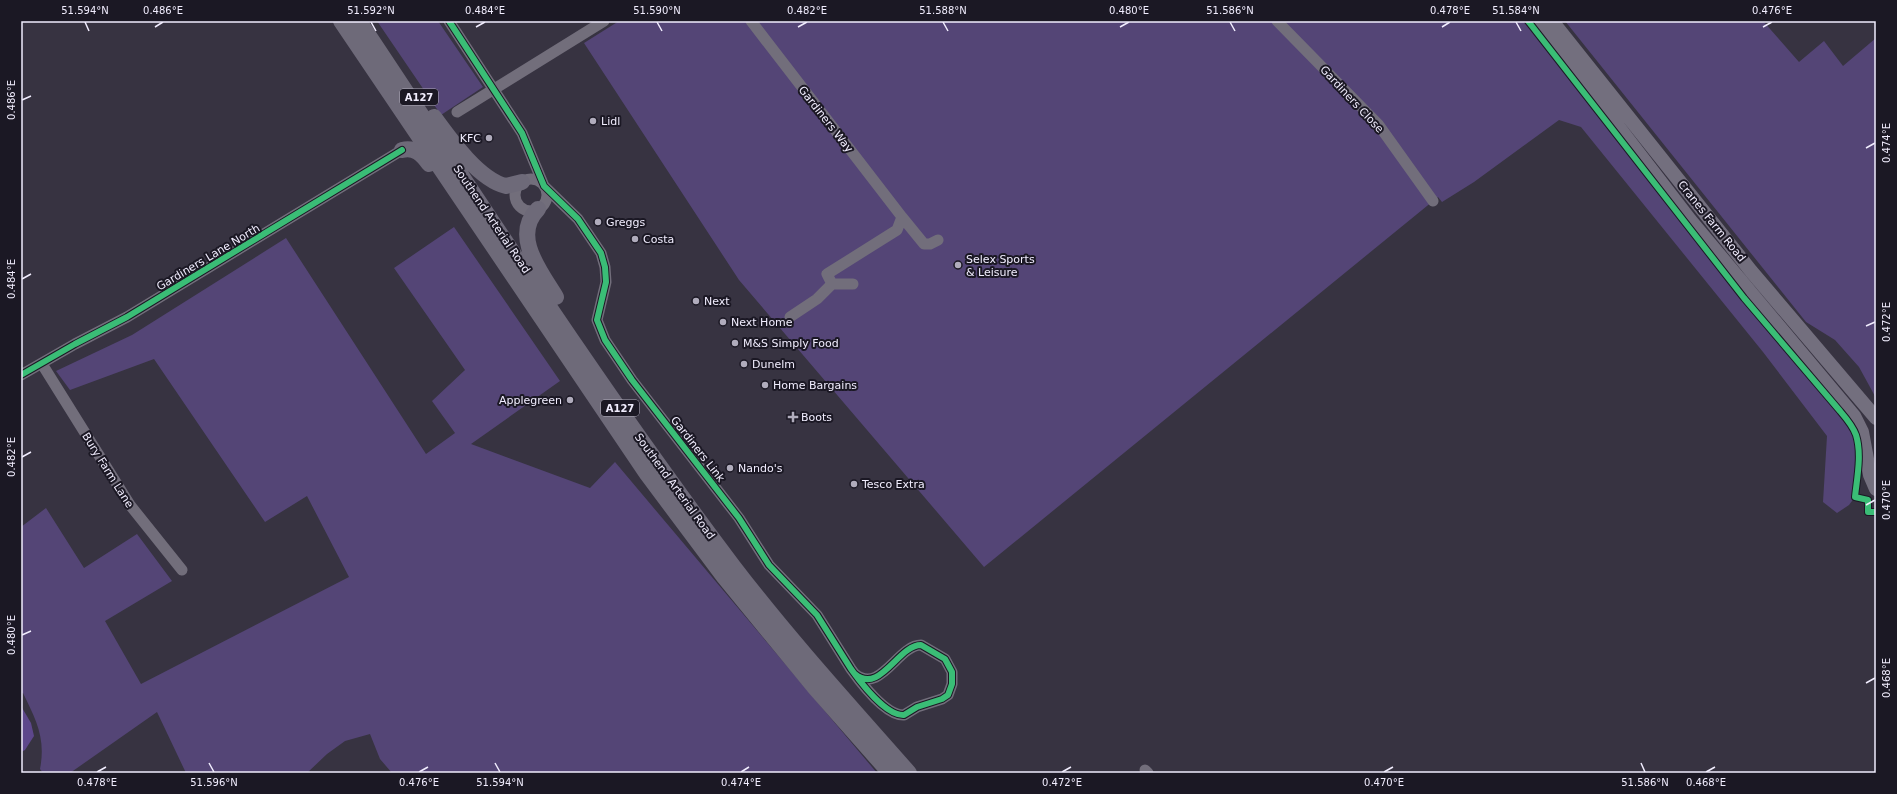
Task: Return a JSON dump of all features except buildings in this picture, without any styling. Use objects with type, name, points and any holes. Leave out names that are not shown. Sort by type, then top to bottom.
[{"type":"highway","name":"A127","points":[[338,21],[405,129],[407,142],[402,150]]},
{"type":"highway","name":"Southend Arterial Road","points":[[341,21],[631,452],[724,577],[815,688],[890,773]]},
{"type":"highway","name":"Southend Arterial Road","points":[[358,21],[659,466],[735,568],[825,679],[909,773]]},
{"type":"highway","name":"A127","points":[[364,21],[436,119],[479,170],[501,185],[511,186],[522,182]]},
{"type":"highway","name":"A127","points":[[402,150],[413,149],[422,155],[510,273]]},
{"type":"highway","name":"A127","points":[[538,209],[532,214],[527,227],[528,241],[533,259],[659,466]]},
{"type":"main road","name":"Cranes Farm Road","points":[[1537,21],[1690,220],[1854,416],[1862,432],[1870,475],[1876,489]]},
{"type":"main road","name":"Cranes Farm Road","points":[[1552,21],[1751,270],[1876,418]]},
{"type":"main road","points":[[1869,466],[1870,457],[1876,445]]},
{"type":"street","points":[[449,21],[495,88],[530,149],[538,175],[547,194],[547,198],[544,204],[538,209],[524,210],[517,204],[515,195],[516,190],[530,170],[530,149]]},
{"type":"street","points":[[457,112],[604,21]]},
{"type":"street","name":"Gardiners Way","points":[[751,21],[924,244],[930,244],[938,240]]},
{"type":"street","name":"Gardiners Close","points":[[1277,21],[1378,124],[1434,201]]},
{"type":"street","name":"Gardiners Lane North","points":[[21,375],[75,344],[127,317],[402,150]]},
{"type":"street","points":[[522,182],[532,179],[544,186]]},
{"type":"street","name":"Gardiners Link","points":[[544,186],[578,218],[594,240],[604,260],[606,282],[598,320],[605,340],[632,380],[739,518],[769,565],[817,615],[855,674],[876,698],[892,712],[900,715],[908,714],[920,706],[942,699],[948,695],[952,684],[952,672],[945,659],[921,644],[910,648],[883,673],[874,678],[863,679],[855,674]]},
{"type":"street","name":"Gardiners Link","points":[[538,209],[547,205],[560,206],[578,218]]},
{"type":"street","points":[[832,284],[827,274],[897,230],[902,217]]},
{"type":"street","points":[[790,317],[817,299],[832,284],[853,284]]},
{"type":"street","name":"Bury Farm Lane","points":[[42,364],[130,505],[182,570]]},
{"type":"shaded area","points":[[377,21],[438,21],[483,87],[441,115]]},
{"type":"shaded area","points":[[619,21],[1528,21],[1623,144],[1789,352],[1850,425],[1858,447],[1855,497],[1849,505],[1837,513],[1823,502],[1827,436],[1763,352],[1581,127],[1559,120],[1474,182],[1442,202],[1438,197],[984,567],[739,280],[584,43]]},
{"type":"shaded area","points":[[1565,21],[1763,21],[1799,62],[1824,41],[1843,66],[1876,38],[1876,398],[1859,367],[1835,340],[1806,322]]},
{"type":"shaded area","points":[[454,227],[560,381],[471,444],[590,488],[615,462],[877,773],[392,773],[380,759],[370,734],[345,741],[327,754],[307,773],[186,773],[157,712],[70,773],[43,773],[40,769],[42,748],[39,730],[28,703],[23,693],[21,693],[21,527],[46,508],[84,568],[137,534],[172,581],[105,621],[141,684],[349,577],[307,496],[265,522],[154,359],[70,390],[56,371],[132,335],[286,238],[426,454],[455,433],[432,401],[465,370],[394,268]]},
{"type":"shaded area","points":[[21,706],[31,723],[34,736],[25,750],[21,752]]},
{"type":"cycle path","points":[[449,21],[522,133],[544,186],[578,219],[601,253],[605,267],[606,282],[597,320],[605,340],[632,380],[739,518],[769,565],[817,615],[855,675],[874,698],[882,705],[897,714],[904,715],[917,707],[942,699],[948,695],[952,684],[952,672],[945,659],[921,645],[904,652],[881,674],[873,678],[864,679],[855,674]]},
{"type":"cycle path","points":[[1528,21],[1744,298],[1849,422],[1856,435],[1859,450],[1855,497],[1868,500],[1868,512],[1876,512]]},
{"type":"cycle path","points":[[21,375],[75,344],[127,317],[402,150]]},
{"type":"place","name":"Lidl","points":[[593,121]]},
{"type":"place","name":"KFC","points":[[489,138]]},
{"type":"place","name":"Greggs","points":[[598,222]]},
{"type":"place","name":"Costa","points":[[635,239]]},
{"type":"place","name":"Selex Sports & Leisure","points":[[958,265]]},
{"type":"place","name":"Next","points":[[696,301]]},
{"type":"place","name":"Next Home","points":[[723,322]]},
{"type":"place","name":"M&S Simply Food","points":[[735,343]]},
{"type":"place","name":"Dunelm","points":[[744,364]]},
{"type":"place","name":"Home Bargains","points":[[765,385]]},
{"type":"place","name":"Applegreen","points":[[570,400]]},
{"type":"place","name":"Boots","points":[[793,417]]},
{"type":"place","name":"Nando's","points":[[730,468]]},
{"type":"place","name":"Tesco Extra","points":[[854,484]]}]
